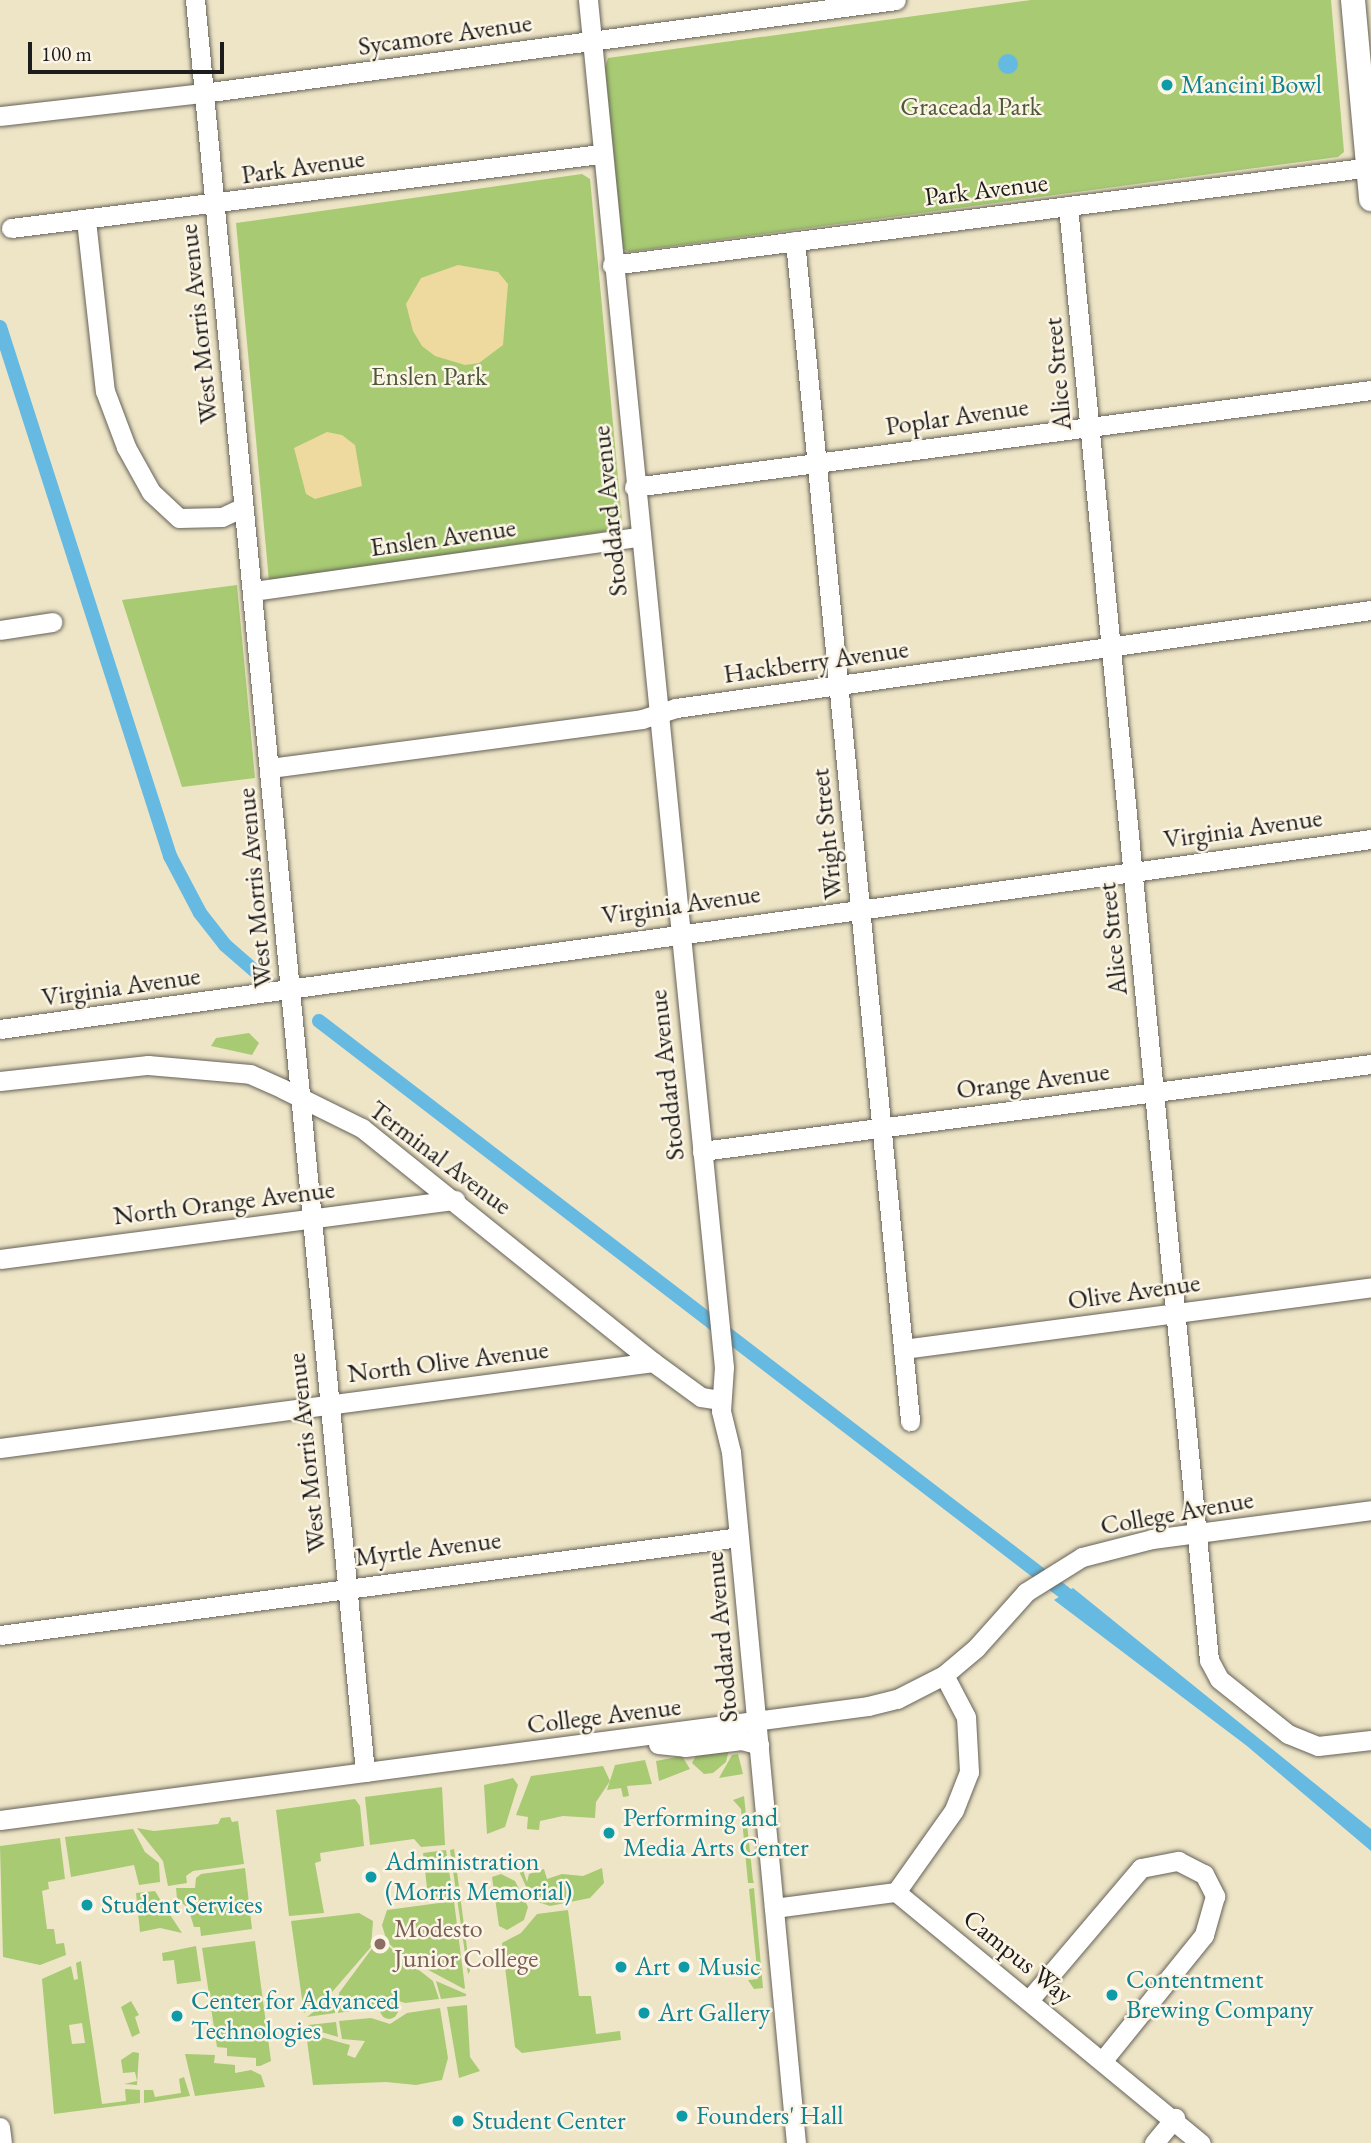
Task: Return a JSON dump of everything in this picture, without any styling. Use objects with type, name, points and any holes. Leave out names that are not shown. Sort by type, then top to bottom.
[{"type":"main road","points":[[1353,0],[1364,42],[1371,199]]},
{"type":"street","name":"West Morris Avenue","points":[[195,0],[365,1772]]},
{"type":"street","name":"Stoddard Avenue","points":[[588,0],[600,154],[722,1350],[720,1400],[739,1537],[796,2143]]},
{"type":"street","name":"Sycamore Avenue","points":[[0,116],[204,93],[592,41],[774,8],[896,0]]},
{"type":"street","name":"Park Avenue","points":[[11,229],[214,206],[600,154]]},
{"type":"street","name":"Park Avenue","points":[[612,265],[1369,167]]},
{"type":"street","name":"Alice Street","points":[[1068,205],[1211,1667],[1219,1679],[1288,1734],[1318,1746],[1371,1740]]},
{"type":"street","points":[[86,220],[105,391],[126,447],[151,492],[179,518],[222,517],[243,507]]},
{"type":"street","name":"Wright Street","points":[[795,241],[911,1421]]},
{"type":"street","name":"Poplar Avenue","points":[[634,488],[1090,425],[1371,390]]},
{"type":"street","name":"Enslen Avenue","points":[[253,591],[639,537]]},
{"type":"street","name":"Hackberry Avenue","points":[[270,768],[1371,610]]},
{"type":"street","points":[[0,630],[52,622]]},
{"type":"street","name":"Virginia Avenue","points":[[0,1029],[679,932],[1371,839]]},
{"type":"street","name":"Orange Avenue","points":[[702,1151],[1371,1064]]},
{"type":"street","name":"Terminal Avenue","points":[[0,1081],[148,1065],[250,1074],[362,1129],[455,1200],[653,1362],[701,1397],[720,1400]]},
{"type":"street","name":"North Orange Avenue","points":[[0,1259],[455,1200]]},
{"type":"street","name":"Olive Avenue","points":[[903,1349],[1371,1287]]},
{"type":"street","name":"North Olive Avenue","points":[[0,1448],[653,1362]]},
{"type":"street","name":"College Avenue","points":[[0,1820],[629,1740],[869,1706],[907,1694],[944,1675],[976,1648],[1033,1587],[1059,1570],[1109,1548],[1371,1510]]},
{"type":"street","name":"Myrtle Avenue","points":[[0,1635],[346,1586],[739,1537]]},
{"type":"street","points":[[774,1908],[896,1892],[954,1810],[969,1772],[966,1717],[944,1675]]},
{"type":"street","points":[[629,1740],[685,1747],[750,1740],[759,1745]]},
{"type":"street","points":[[1029,2000],[1141,1868],[1178,1861],[1204,1874],[1215,1896],[1204,1934],[1103,2060]]},
{"type":"street","name":"Campus Way","points":[[896,1892],[1175,2118],[1201,2143]]},
{"type":"street","points":[[1154,2143],[1175,2118]]},
{"type":"street","points":[[0,2127],[2,2143]]},
{"type":"green space","name":"Graceada Park","points":[[1031,0],[1331,0],[1344,152],[1338,157],[629,252],[623,249],[605,67],[608,58]]},
{"type":"green space","name":"Enslen Park","points":[[582,174],[590,179],[622,520],[615,530],[269,581],[236,223]]},
{"type":"green space","points":[[237,585],[255,778],[182,787],[122,600]]},
{"type":"green space","points":[[249,1033],[259,1043],[252,1055],[211,1046],[216,1038]]},
{"type":"green space","points":[[729,1750],[726,1762],[713,1773],[704,1774],[692,1763],[697,1754]]},
{"type":"green space","points":[[738,1754],[743,1774],[719,1778],[732,1755]]},
{"type":"green space","points":[[682,1756],[690,1769],[659,1781],[656,1761]]},
{"type":"green space","points":[[645,1760],[652,1784],[627,1786],[629,1796],[623,1797],[621,1788],[607,1790],[615,1765]]},
{"type":"green space","points":[[603,1766],[610,1781],[596,1802],[595,1818],[563,1816],[540,1821],[539,1830],[527,1829],[528,1817],[516,1815],[531,1776]]},
{"type":"green space","points":[[513,1778],[518,1785],[505,1827],[487,1834],[484,1785]]},
{"type":"green space","points":[[442,1787],[445,1845],[421,1847],[414,1839],[370,1845],[365,1797]]},
{"type":"green space","points":[[744,1796],[754,1883],[748,1883],[741,1809],[733,1800]]},
{"type":"green space","points":[[355,1799],[360,1806],[364,1846],[320,1853],[321,1861],[315,1863],[324,1913],[289,1916],[276,1810]]},
{"type":"green space","points":[[230,1817],[232,1822],[238,1821],[244,1864],[193,1871],[186,1876],[187,1883],[168,1886],[163,1861],[137,1828],[154,1831],[218,1824],[221,1818]]},
{"type":"green space","points":[[133,1829],[145,1852],[159,1863],[160,1882],[139,1885],[134,1865],[71,1877],[65,1837]]},
{"type":"green space","points":[[60,1838],[65,1879],[48,1882],[49,1889],[42,1891],[47,1929],[54,1929],[56,1944],[64,1943],[66,1955],[40,1965],[3,1957],[0,1846]]},
{"type":"green space","points":[[454,1849],[470,1971],[468,1974],[450,1850]]},
{"type":"green space","points":[[446,1850],[453,1897],[423,1900],[427,1888],[423,1853]]},
{"type":"green space","points":[[245,1868],[252,1929],[201,1936],[200,1927],[194,1927],[188,1908],[177,1899],[176,1888],[195,1888],[196,1878],[201,1874]]},
{"type":"green space","points":[[602,1868],[604,1883],[590,1898],[550,1906],[532,1900],[519,1871],[523,1870],[527,1882],[529,1874],[544,1869],[547,1879],[562,1874],[583,1876]]},
{"type":"green space","points":[[501,1874],[515,1881],[528,1907],[524,1920],[507,1930],[499,1926],[492,1877]]},
{"type":"green space","points":[[754,1888],[763,1988],[754,1989],[748,1980],[758,1979],[749,1889]]},
{"type":"green space","points":[[155,1891],[182,1933],[160,1928],[140,1932],[136,1893]]},
{"type":"green space","points":[[454,1901],[464,1989],[404,1957],[387,1942],[382,1925],[387,1910]]},
{"type":"green space","points":[[568,1910],[579,1996],[591,1996],[596,2034],[620,2031],[621,2040],[522,2053],[515,2047],[502,1943],[521,1933],[537,1914]]},
{"type":"green space","points":[[359,1913],[373,1921],[371,1947],[333,1991],[304,2013],[291,1921]]},
{"type":"green space","points":[[379,1939],[433,1981],[439,1999],[405,2003],[387,1997],[371,2008],[338,2013],[339,1993]]},
{"type":"green space","points":[[255,1941],[271,2061],[260,2066],[256,2066],[256,2058],[227,2056],[227,2048],[217,2047],[202,1948]]},
{"type":"green space","points":[[196,1946],[201,1981],[177,1984],[174,1960],[163,1961],[162,1953]]},
{"type":"green space","points":[[81,1961],[102,2104],[126,2101],[125,2089],[140,2090],[140,2103],[54,2114],[42,1979],[71,1966],[74,1980],[78,1979],[76,1963]],"holes":[[[82,2023],[85,2043],[72,2044],[69,2025]]]},
{"type":"green space","points":[[436,1981],[466,1994],[466,1996],[441,1999]]},
{"type":"green space","points":[[335,1995],[335,2013],[307,2017]]},
{"type":"green space","points":[[131,2001],[139,2015],[135,2017],[140,2033],[132,2037],[121,2007]]},
{"type":"green space","points":[[389,2001],[395,2004],[398,2010],[395,2016],[389,2019],[383,2016],[380,2010],[383,2004]]},
{"type":"green space","points":[[467,2005],[470,2057],[480,2071],[459,2078],[447,2007]]},
{"type":"green space","points":[[440,2008],[448,2058],[442,2080],[416,2085],[386,2082],[313,2085],[306,2033],[350,2045],[347,2055],[355,2058],[365,2041],[342,2039],[339,2021],[371,2018],[390,2024],[407,2013]]},
{"type":"green space","points":[[336,2022],[338,2037],[308,2028],[308,2025]]},
{"type":"green space","points":[[133,2052],[139,2053],[137,2085],[124,2084],[137,2081],[135,2072],[123,2073],[121,2060]]},
{"type":"green space","points":[[185,2054],[215,2055],[214,2063],[235,2065],[235,2073],[251,2070],[261,2075],[265,2087],[195,2096]]},
{"type":"green space","points":[[184,2077],[190,2096],[144,2103],[144,2090],[153,2090],[155,2097],[181,2093],[179,2079]]},
{"type":"sand","points":[[458,265],[498,272],[508,284],[503,345],[479,363],[465,365],[435,356],[422,346],[413,331],[406,304],[421,278]]},
{"type":"sand","points":[[327,432],[342,435],[355,445],[362,486],[315,499],[306,494],[294,448]]},
{"type":"water","points":[[1008,54],[1015,57],[1018,64],[1015,71],[1008,74],[1001,71],[998,64],[1001,57]]},
{"type":"water","points":[[1073,1588],[1371,1829],[1371,1851],[1247,1746],[1054,1600]]},
{"type":"waterway","points":[[0,327],[170,856],[200,913],[225,945],[255,971]]},
{"type":"waterway","points":[[319,1021],[1079,1604]]},
{"type":"place","name":"Mancini Bowl","points":[[1167,85]]},
{"type":"place","name":"Performing and Media Arts Center","points":[[609,1833]]},
{"type":"place","name":"Administration (Morris Memorial)","points":[[371,1877]]},
{"type":"place","name":"Student Services","points":[[87,1905]]},
{"type":"place","name":"Modesto Junior College","points":[[380,1944]]},
{"type":"place","name":"Art","points":[[621,1967]]},
{"type":"place","name":"Music","points":[[684,1967]]},
{"type":"place","name":"Contentment Brewing Company","points":[[1112,1995]]},
{"type":"place","name":"Art Gallery","points":[[644,2013]]},
{"type":"place","name":"Center for Advanced Technologies","points":[[177,2016]]},
{"type":"place","name":"Founders' Hall","points":[[682,2116]]},
{"type":"place","name":"Student Center","points":[[458,2121]]}]
